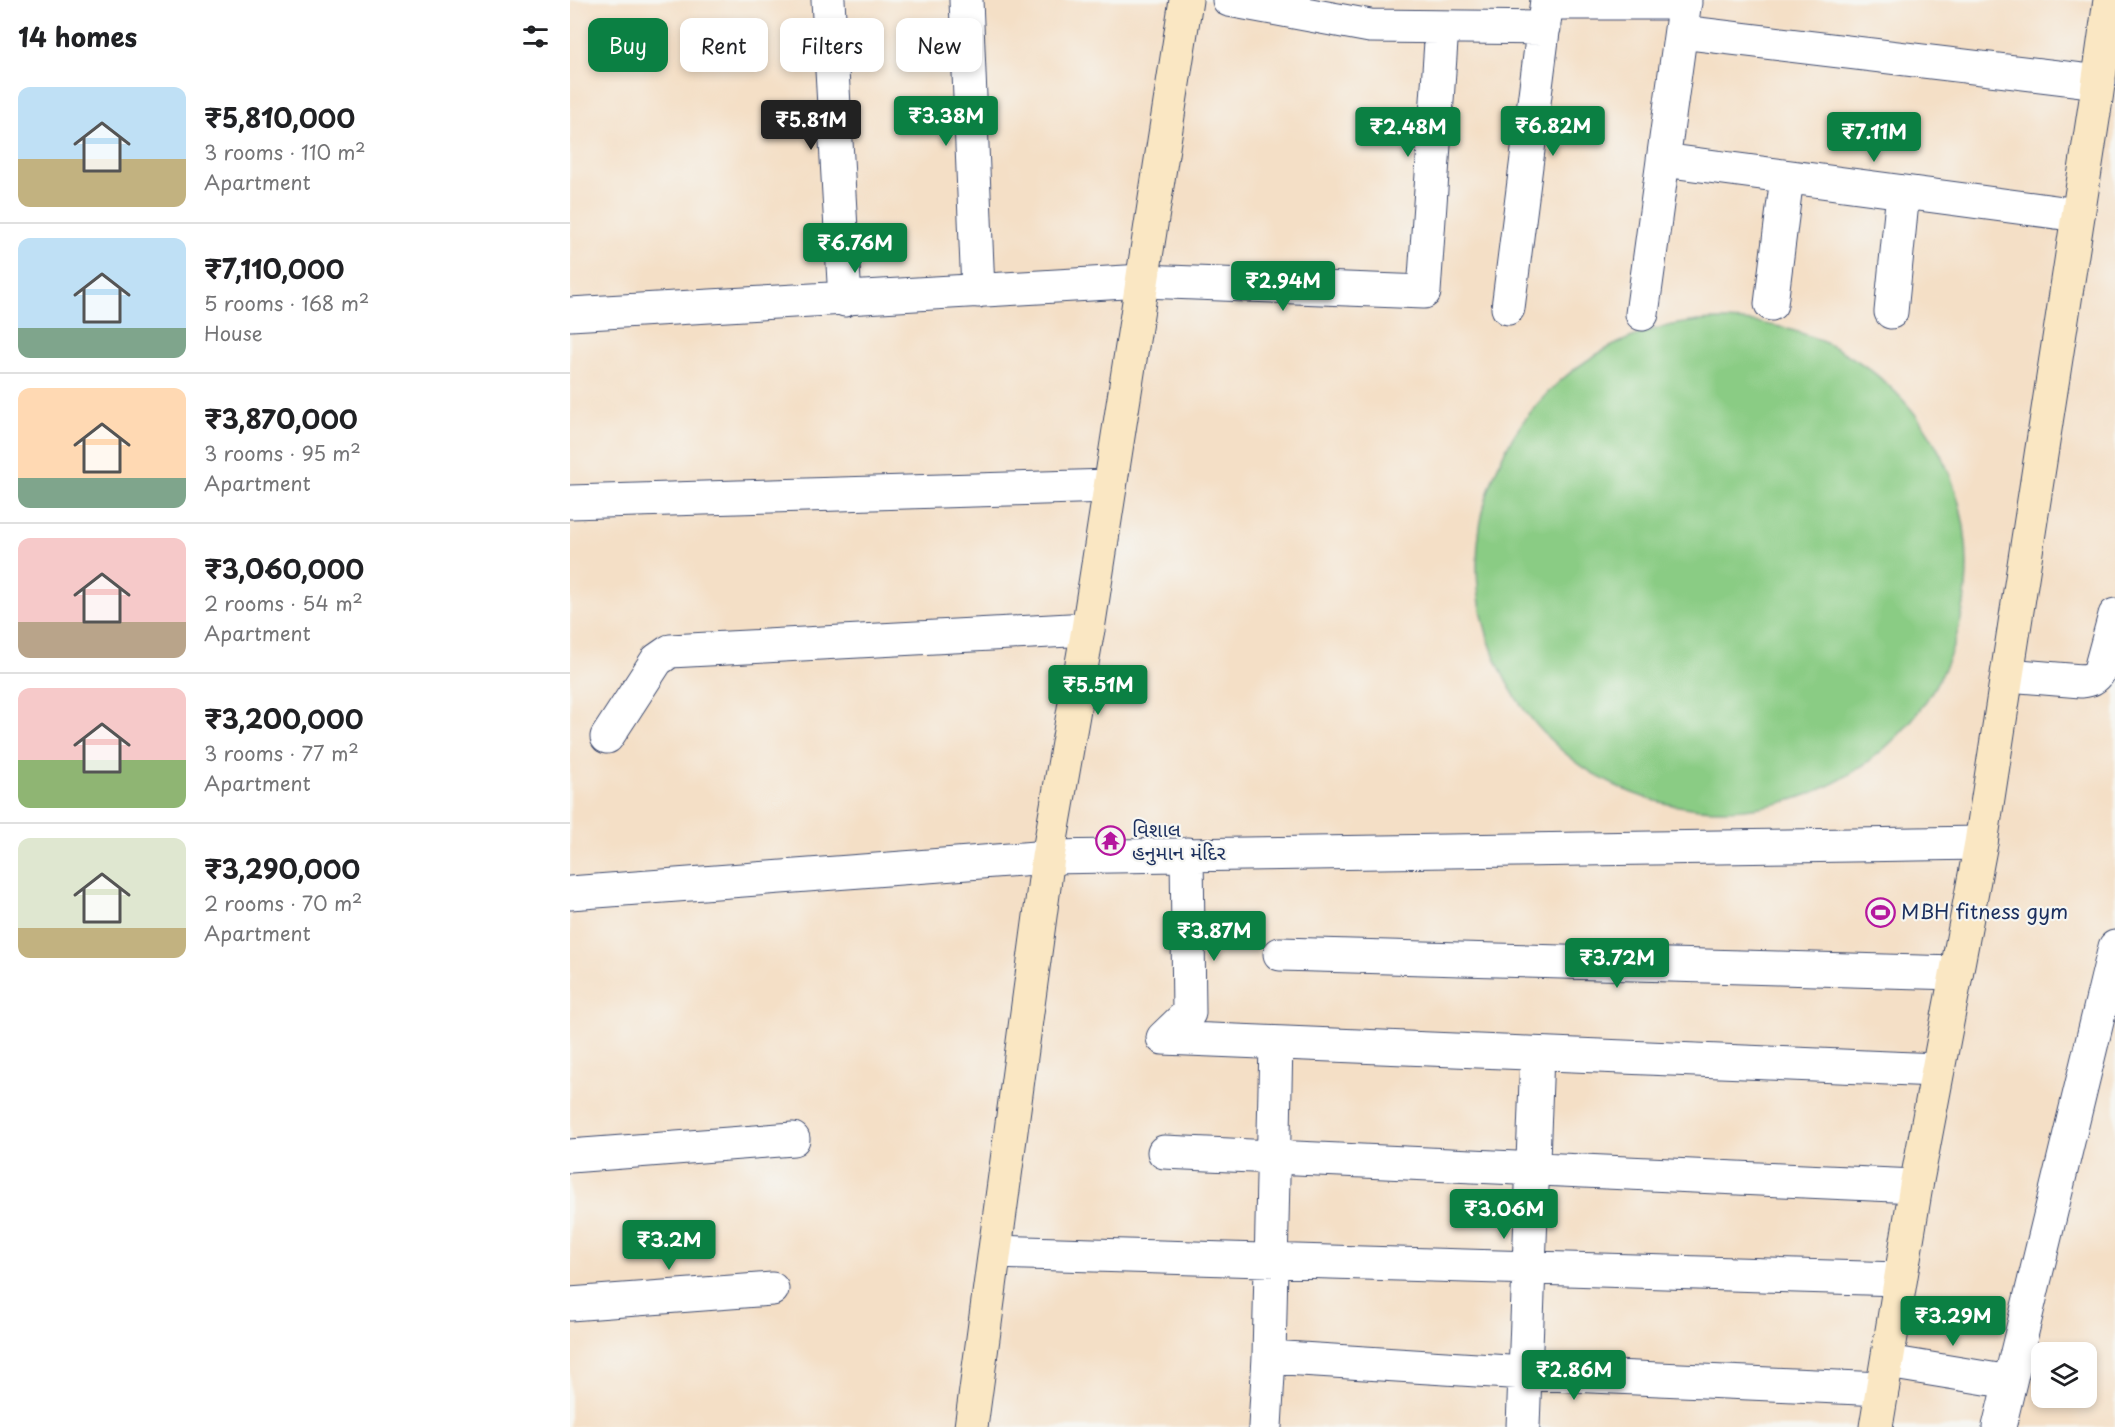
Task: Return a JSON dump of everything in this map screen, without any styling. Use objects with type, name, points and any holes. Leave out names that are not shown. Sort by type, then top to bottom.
[{"type":"street","points":[[828,0],[845,300]]},
{"type":"street","points":[[966,0],[978,291]]},
{"type":"street","points":[[971,1427],[1048,858],[1088,629],[1186,0]]},
{"type":"street","points":[[1228,0],[1370,26],[1426,18],[1546,10],[1684,12],[2098,82]]},
{"type":"street","points":[[1876,1427],[1899,1279],[1982,843],[2110,0]]},
{"type":"street","points":[[1508,308],[1546,10]]},
{"type":"street","points":[[1642,314],[1684,12]]},
{"type":"street","points":[[570,314],[845,300],[1143,281],[1424,292],[1426,18]]},
{"type":"street","points":[[1664,160],[2078,215]]},
{"type":"street","points":[[1771,304],[1787,177]]},
{"type":"street","points":[[1891,312],[1904,192]]},
{"type":"street","points":[[570,502],[1110,486]]},
{"type":"street","points":[[2008,675],[2080,681],[2096,677],[2115,615]]},
{"type":"street","points":[[607,737],[657,660],[670,651],[1088,629]]},
{"type":"street","points":[[570,893],[1048,858],[1982,843]]},
{"type":"street","points":[[1187,854],[1189,1013],[1163,1038],[1937,1070]]},
{"type":"street","points":[[1999,1427],[2115,947]]},
{"type":"street","points":[[1280,954],[1956,973]]},
{"type":"street","points":[[1265,1427],[1269,1357],[1275,1043]]},
{"type":"street","points":[[1523,1427],[1537,1054]]},
{"type":"street","points":[[570,1156],[793,1139]]},
{"type":"street","points":[[1164,1152],[1916,1186]]},
{"type":"street","points":[[995,1252],[1899,1279]]},
{"type":"street","points":[[570,1304],[772,1289]]},
{"type":"street","points":[[1269,1357],[1525,1373],[1885,1375],[2010,1382]]},
{"type":"green space","points":[[1722,320],[1770,325],[1816,338],[1838,349],[1878,375],[1912,409],[1938,449],[1949,471],[1962,517],[1967,565],[1962,613],[1949,659],[1938,681],[1912,721],[1878,755],[1838,781],[1816,792],[1770,805],[1722,810],[1674,805],[1628,792],[1606,781],[1566,755],[1532,721],[1506,681],[1495,659],[1482,613],[1477,565],[1482,517],[1495,471],[1506,449],[1532,409],[1566,375],[1606,349],[1628,338],[1674,325]]},
{"type":"place","name":"વિશાલ હનુમાન મંદિર","points":[[1111,841]]},
{"type":"place","name":"MBH fitness gym","points":[[1880,912]]}]
